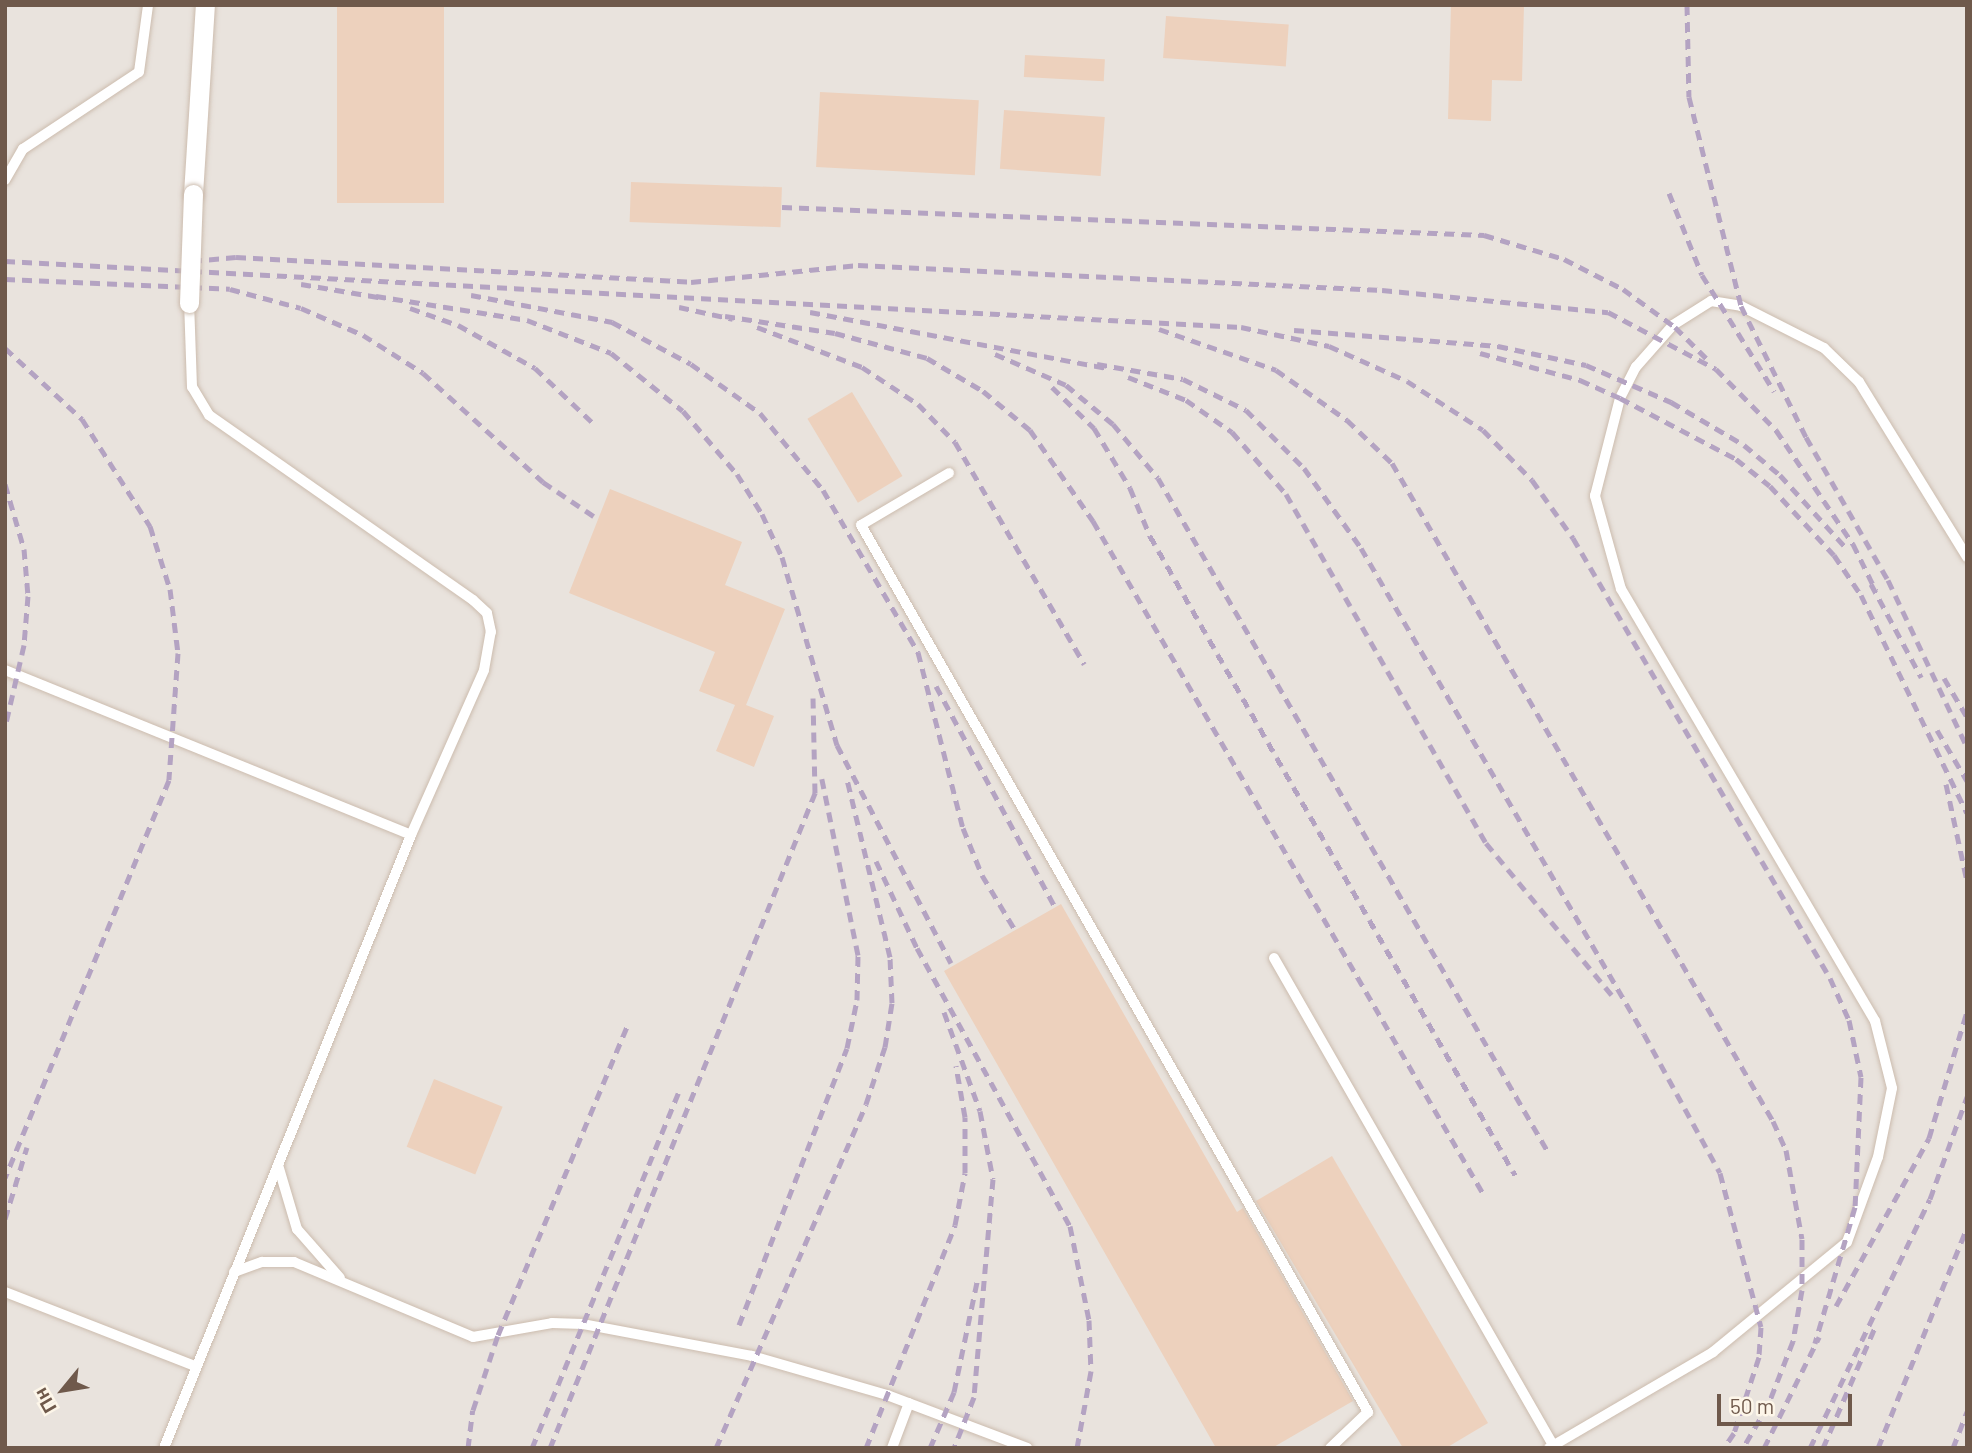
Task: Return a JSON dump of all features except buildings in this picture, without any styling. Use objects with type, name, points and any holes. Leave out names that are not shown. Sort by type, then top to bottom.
[{"type":"street","points":[[189,303],[205,5]]},
{"type":"lane","points":[[5,180],[23,149],[139,72],[148,5]]},
{"type":"lane","points":[[1274,958],[1551,1447],[1713,1352],[1847,1242],[1878,1157],[1892,1088],[1875,1021],[1621,589],[1595,496],[1620,398],[1636,368],[1672,325],[1711,301],[1741,306],[1824,348],[1859,382],[1967,557]]},
{"type":"lane","points":[[164,1448],[411,835],[484,670],[491,632],[486,613],[427,564],[319,496],[209,415],[192,387],[189,303]]},
{"type":"lane","points":[[949,473],[861,524],[1368,1412],[1330,1448]]},
{"type":"lane","points":[[5,670],[411,835]]},
{"type":"lane","points":[[278,1166],[297,1229],[343,1280]]},
{"type":"lane","points":[[234,1272],[262,1262],[294,1262],[343,1280],[473,1337],[551,1323],[583,1324],[752,1356],[909,1403],[1027,1448]]},
{"type":"lane","points":[[5,1292],[195,1366]]},
{"type":"lane","points":[[892,1448],[909,1403]]},
{"type":"shaded area","points":[[5,5],[1967,5],[1967,1448],[5,1448]]},
{"type":"railway","points":[[1687,5],[1689,97],[1741,306],[1806,437],[1888,580],[1967,747]]},
{"type":"railway","points":[[1669,193],[1702,275],[1774,391]]},
{"type":"railway","points":[[782,207],[1484,235],[1564,259],[1623,289],[1675,327],[1706,358]]},
{"type":"railway","points":[[192,261],[236,257],[691,282],[858,265],[1382,290],[1608,312],[1716,369],[1776,430],[1853,544],[1876,591]]},
{"type":"railway","points":[[5,261],[1241,327],[1329,346],[1407,381],[1483,430],[1532,480],[1573,538],[1830,978],[1849,1020],[1861,1077],[1855,1207],[1815,1343]]},
{"type":"railway","points":[[5,279],[230,289],[301,308],[363,335],[423,373],[543,482],[598,519]]},
{"type":"railway","points":[[301,284],[384,298]]},
{"type":"railway","points":[[471,295],[612,322],[691,364],[760,413],[823,490],[918,652],[963,828],[982,875],[1015,930]]},
{"type":"railway","points":[[376,296],[527,320],[611,353],[683,411],[737,474],[762,514],[782,557],[837,745],[951,963]]},
{"type":"railway","points":[[679,307],[733,319]]},
{"type":"railway","points":[[410,308],[458,325],[535,368],[594,424]]},
{"type":"railway","points":[[810,312],[1106,368]]},
{"type":"railway","points":[[725,316],[835,333],[927,358],[983,391],[1030,430],[1093,521],[1485,1197]]},
{"type":"railway","points":[[757,327],[862,367],[918,404],[955,442],[1084,664]]},
{"type":"railway","points":[[1159,329],[1276,370],[1347,420],[1392,463],[1773,1121],[1786,1150],[1802,1239],[1802,1290],[1793,1341],[1768,1405],[1743,1448]]},
{"type":"railway","points":[[1294,330],[1498,346],[1586,365],[1671,402],[1744,445],[1780,475],[1847,549]]},
{"type":"railway","points":[[5,348],[82,419],[150,526],[170,589],[178,653],[169,780],[5,1178]]},
{"type":"railway","points":[[1480,353],[1580,380],[1620,398],[1736,459],[1770,486],[1834,555],[1861,595],[1967,813]]},
{"type":"railway","points":[[995,354],[1066,385],[1113,424],[1158,478],[1548,1152]]},
{"type":"railway","points":[[1097,364],[1183,379],[1246,410],[1304,468],[1361,548],[1644,1034],[1720,1173],[1761,1327],[1759,1357],[1734,1433],[1724,1448]]},
{"type":"railway","points":[[1128,377],[1186,400],[1232,432],[1286,494],[1486,843],[1615,999]]},
{"type":"railway","points":[[1052,387],[1094,428],[1130,488],[1150,536],[1515,1175]]},
{"type":"railway","points":[[5,484],[24,549],[28,596],[24,645],[5,727]]},
{"type":"railway","points":[[1871,584],[1921,677]]},
{"type":"railway","points":[[1944,678],[1967,717]]},
{"type":"railway","points":[[936,686],[1055,907]]},
{"type":"railway","points":[[550,1448],[815,793],[813,696]]},
{"type":"railway","points":[[1937,730],[1967,781]]},
{"type":"railway","points":[[739,1325],[847,1048],[857,1000],[858,955],[821,774]]},
{"type":"railway","points":[[716,1448],[866,1104],[885,1047],[892,1003],[890,957],[847,779]]},
{"type":"railway","points":[[1946,784],[1967,881]]},
{"type":"railway","points":[[876,861],[917,948],[1070,1226],[1089,1320],[1091,1371],[1077,1448]]},
{"type":"railway","points":[[1836,1306],[1929,1138],[1967,1011]]},
{"type":"railway","points":[[944,1012],[980,1111],[993,1179],[974,1397],[954,1448]]},
{"type":"railway","points":[[468,1448],[473,1410],[498,1335],[629,1022]]},
{"type":"railway","points":[[866,1448],[955,1225],[965,1173],[965,1117],[956,1066]]},
{"type":"railway","points":[[532,1448],[678,1093]]},
{"type":"railway","points":[[1810,1448],[1930,1199],[1967,1097]]},
{"type":"railway","points":[[5,1219],[27,1147]]},
{"type":"railway","points":[[1878,1448],[1967,1228]]},
{"type":"railway","points":[[930,1448],[954,1392],[978,1277]]},
{"type":"railway","points":[[1823,1448],[1875,1327]]},
{"type":"railway","points":[[1764,1448],[1819,1337]]},
{"type":"railway","points":[[1953,1448],[1967,1412]]}]
